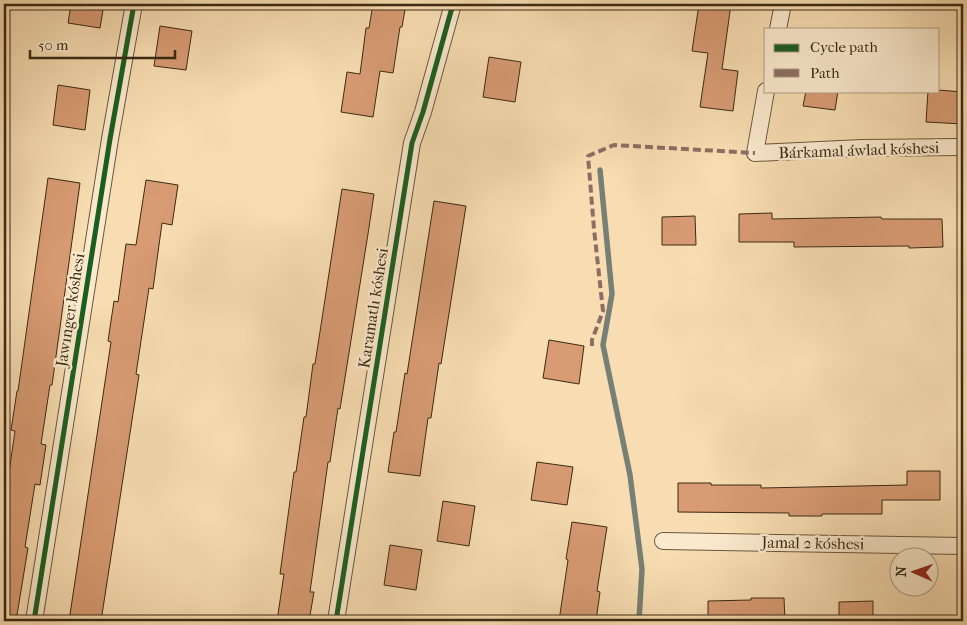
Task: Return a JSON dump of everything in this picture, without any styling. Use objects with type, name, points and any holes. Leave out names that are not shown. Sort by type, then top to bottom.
[{"type":"street","name":"Jawınger kóshesi","points":[[34,621],[134,4]]},
{"type":"street","name":"Karamatlı kóshesi","points":[[336,621],[412,143],[453,4]]},
{"type":"street","points":[[778,28],[783,4]]},
{"type":"street","name":"Bárkamal áwlad kóshesi","points":[[766,92],[755,153],[862,148],[963,147]]},
{"type":"street","name":"Jamal 2 kóshesi","points":[[663,540],[963,546]]},
{"type":"building","points":[[71,4],[104,4],[100,28],[68,23]]},
{"type":"building","points":[[373,4],[406,4],[402,27],[400,27],[393,73],[380,71],[373,117],[341,112],[347,72],[360,74],[366,28],[369,28]]},
{"type":"building","points":[[699,4],[731,4],[722,69],[738,71],[733,111],[700,107],[708,53],[692,51]]},
{"type":"building","points":[[160,26],[192,31],[186,70],[154,66]]},
{"type":"building","points":[[489,57],[521,62],[515,102],[483,97]]},
{"type":"building","points":[[58,85],[90,90],[85,130],[53,125]]},
{"type":"building","points":[[940,90],[963,92],[963,124],[926,122],[928,92],[940,92]]},
{"type":"building","points":[[806,92],[838,92],[835,110],[803,106]]},
{"type":"building","points":[[48,178],[80,183],[52,385],[50,385],[41,444],[46,445],[40,485],[35,484],[25,547],[28,548],[16,621],[4,621],[4,492],[6,493],[15,431],[11,430]]},
{"type":"building","points":[[146,180],[178,185],[172,225],[162,223],[153,289],[149,288],[136,374],[139,375],[101,621],[69,621],[111,342],[108,341],[114,301],[118,302],[126,244],[136,245]]},
{"type":"building","points":[[342,189],[374,194],[368,234],[340,409],[338,408],[330,462],[328,462],[310,592],[314,592],[309,621],[277,621],[284,574],[280,574],[294,472],[296,472],[304,417],[306,417],[313,364],[315,364]]},
{"type":"building","points":[[434,201],[466,206],[441,364],[439,363],[431,418],[428,418],[420,476],[388,472],[405,373],[407,374]]},
{"type":"building","points":[[772,213],[772,219],[881,217],[882,219],[942,219],[943,247],[794,247],[794,242],[739,242],[739,214]]},
{"type":"building","points":[[695,216],[696,245],[662,245],[662,217]]},
{"type":"building","points":[[549,340],[584,346],[579,384],[543,378]]},
{"type":"building","points":[[537,462],[573,467],[567,505],[531,500]]},
{"type":"building","points":[[907,471],[940,471],[940,500],[882,500],[882,514],[789,516],[789,513],[678,512],[678,483],[761,485],[761,488],[907,485]]},
{"type":"building","points":[[443,501],[475,506],[469,546],[437,541]]},
{"type":"building","points":[[572,522],[607,527],[597,591],[600,592],[596,621],[559,621]]},
{"type":"building","points":[[390,545],[422,550],[416,590],[384,585]]},
{"type":"building","points":[[751,598],[784,598],[785,621],[708,621],[708,601],[751,600]]},
{"type":"building","points":[[873,601],[873,621],[839,621],[839,602]]},
{"type":"waterway","points":[[600,170],[612,294],[603,345],[630,475],[642,569],[639,621]]},
{"type":"marked path","points":[[592,346],[592,340],[603,311],[588,156],[614,145],[755,153]]},
{"type":"cycle path","points":[[34,621],[110,139],[134,4]]},
{"type":"cycle path","points":[[336,621],[412,143],[423,112],[453,4]]}]
